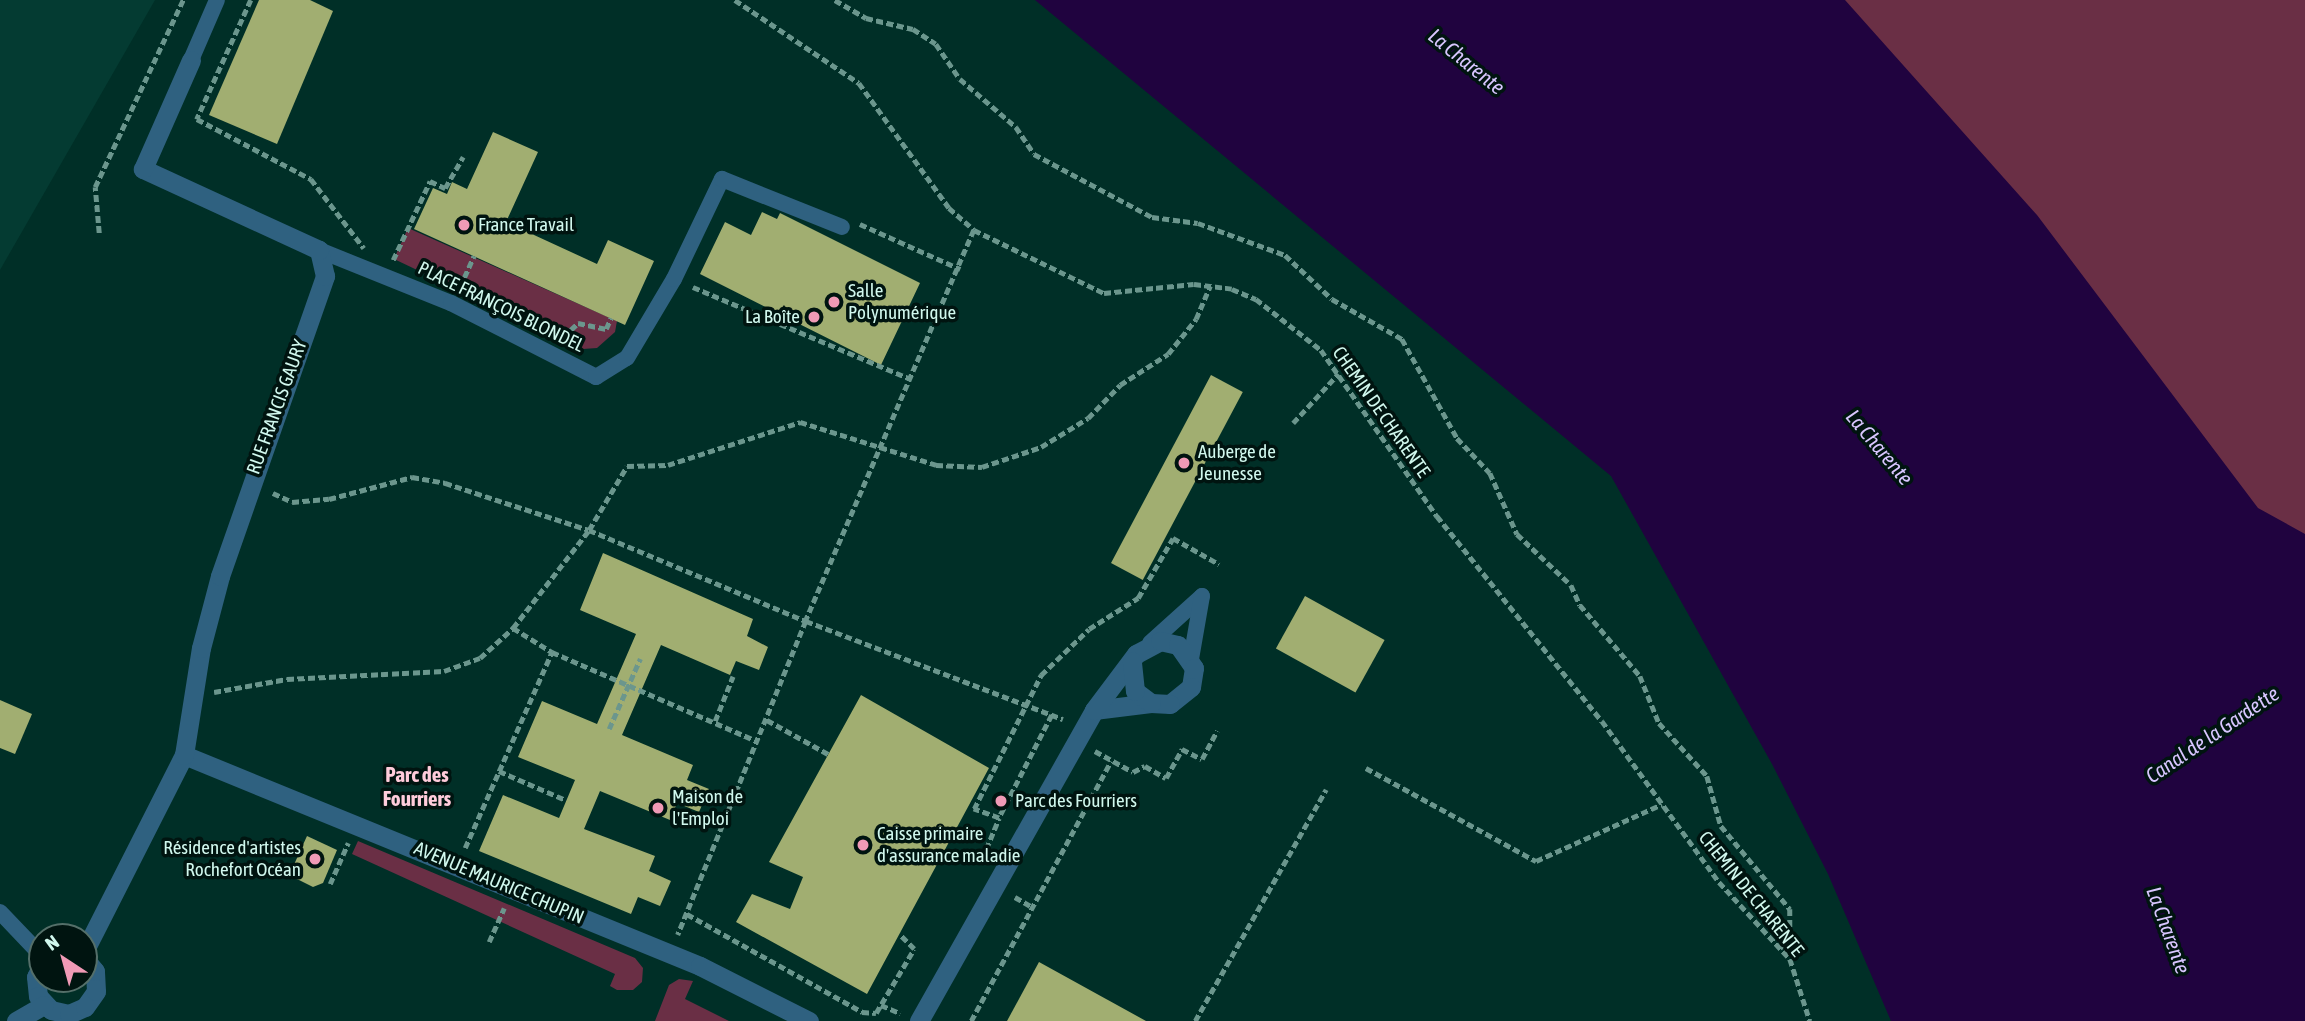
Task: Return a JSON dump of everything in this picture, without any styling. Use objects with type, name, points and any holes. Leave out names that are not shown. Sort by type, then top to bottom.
[{"type":"street","points":[[191,60],[143,169],[319,250]]},
{"type":"street","name":"RUE FRANCIS GAURY","points":[[98,924],[184,755],[204,636],[250,480],[325,276],[319,250]]},
{"type":"street","points":[[919,1021],[1094,710],[1150,643],[1178,645],[1191,659],[1194,678],[1186,695],[1170,704],[1151,703],[1094,710]]},
{"type":"street","points":[[1132,662],[1131,682],[1151,703]]},
{"type":"street","name":"AVENUE MAURICE CHUPIN","points":[[184,755],[458,865],[669,956],[810,1021]]},
{"type":"street","points":[[39,993],[44,1005],[60,1013],[90,1014],[94,993]]},
{"type":"street","points":[[16,1021],[44,1005]]},
{"type":"lane","points":[[191,60],[217,0]]},
{"type":"lane","name":"PLACE FRANÇOIS BLONDEL","points":[[319,250],[452,303],[596,377],[627,358],[674,279],[722,179],[842,227]]},
{"type":"lane","points":[[1150,643],[1202,596],[1191,659]]},
{"type":"lane","points":[[0,912],[28,941]]},
{"type":"path","points":[[99,233],[94,187],[183,0]]},
{"type":"path","points":[[251,0],[197,119],[311,179],[366,244],[357,264]]},
{"type":"path","name":"CHEMIN DE CHARENTE","points":[[735,0],[859,83],[949,208],[974,230],[1104,293],[1210,286],[1256,299],[1321,350],[1437,516],[1662,804],[1719,882],[1780,949],[1804,991],[1810,1021]]},
{"type":"path","points":[[835,0],[866,18],[913,29],[936,44],[960,79],[1016,127],[1034,154],[1152,217],[1198,223],[1285,255],[1332,299],[1402,339],[1457,438],[1490,473],[1517,534],[1572,585],[1580,605],[1640,676],[1659,723],[1707,776],[1721,826],[1790,909],[1790,936],[1780,949]]},
{"type":"path","points":[[385,275],[430,181],[444,188],[463,157]]},
{"type":"path","points":[[842,227],[863,223],[960,269]]},
{"type":"path","points":[[669,956],[880,444],[960,269],[974,230]]},
{"type":"path","points":[[452,303],[474,256]]},
{"type":"path","points":[[674,279],[911,379]]},
{"type":"path","points":[[193,695],[287,679],[444,671],[480,658],[513,628],[589,530],[627,466],[668,464],[800,422],[880,444],[936,465],[982,467],[1041,447],[1088,418],[1120,385],[1168,354],[1196,319],[1210,286]]},
{"type":"path","points":[[554,355],[571,327],[587,323],[606,329],[611,318]]},
{"type":"path","points":[[1293,423],[1338,374]]},
{"type":"path","points":[[250,480],[292,502],[329,499],[412,477],[589,530],[806,621],[1052,715],[1111,761],[1133,772],[1145,766],[1166,778],[1182,749],[1202,759],[1217,731]]},
{"type":"path","points":[[1052,715],[999,818],[974,809],[1024,705],[1060,654],[1138,598],[1173,538],[1219,564]]},
{"type":"path","points":[[513,628],[552,652],[757,741]]},
{"type":"path","points":[[458,865],[552,652]]},
{"type":"path","points":[[609,729],[640,659]]},
{"type":"path","points":[[715,721],[733,676]]},
{"type":"path","points":[[767,720],[828,754]]},
{"type":"path","points":[[971,1021],[1111,761]]},
{"type":"path","points":[[1366,768],[1536,861],[1662,804]]},
{"type":"path","points":[[499,771],[566,800]]},
{"type":"path","points":[[1195,1021],[1326,789]]},
{"type":"path","points":[[489,942],[512,888]]},
{"type":"path","points":[[687,914],[862,1012],[876,1013],[914,949],[899,934]]},
{"type":"path","points":[[857,1021],[862,1012]]},
{"type":"shaded area","points":[[0,0],[155,0],[0,270]]},
{"type":"shaded area","points":[[1742,0],[2305,0],[2305,690]]},
{"type":"shaded area","points":[[408,228],[617,321],[615,332],[597,348],[583,349],[394,259]]},
{"type":"shaded area","points":[[358,841],[635,958],[643,968],[642,982],[633,990],[617,990],[610,986],[615,974],[352,854]]},
{"type":"shaded area","points":[[679,979],[693,981],[685,999],[729,1021],[655,1021],[669,985]]},
{"type":"water","points":[[1035,0],[1845,0],[2037,215],[2258,508],[2305,534],[2305,1021],[1891,1021],[1828,874],[1772,764],[1611,476]]},
{"type":"building","points":[[259,0],[310,0],[333,11],[277,144],[209,115]]},
{"type":"building","name":"France Travail","points":[[493,132],[538,152],[506,222],[597,264],[608,240],[654,261],[625,325],[414,229],[433,188],[447,194],[452,182],[467,189]]},
{"type":"building","name":"Salle Polynumérique","points":[[762,212],[777,219],[780,213],[920,283],[881,365],[700,274],[725,222],[751,235]]},
{"type":"building","name":"Auberge de Jeunesse","points":[[1211,375],[1243,392],[1143,580],[1111,563]]},
{"type":"building","name":"Maison de l'Emploi","points":[[603,553],[753,619],[747,636],[768,647],[759,670],[736,661],[730,675],[661,645],[622,735],[693,765],[687,780],[709,789],[699,812],[677,803],[670,820],[600,791],[584,829],[655,856],[649,871],[671,881],[660,906],[638,897],[631,914],[479,851],[503,795],[559,818],[575,780],[518,757],[542,701],[597,724],[636,634],[580,610]]},
{"type":"building","points":[[1305,596],[1385,640],[1356,693],[1276,648]]},
{"type":"building","name":"Caisse primaire d'assurance maladie","points":[[861,695],[989,768],[867,994],[736,922],[752,894],[790,909],[803,877],[769,862]]},
{"type":"building","points":[[0,700],[32,714],[15,754],[0,748]]},
{"type":"building","name":"Résidence d'artistes Rochefort Océan","points":[[307,836],[337,850],[323,883],[313,887],[295,878],[292,869]]},
{"type":"building","points":[[1039,962],[1146,1021],[1007,1021]]},
{"type":"place","name":"France Travail","points":[[464,225]]},
{"type":"place","name":"Salle Polynumérique","points":[[834,302]]},
{"type":"place","name":"La Boîte","points":[[814,317]]},
{"type":"place","name":"Auberge de Jeunesse","points":[[1184,463]]},
{"type":"place","name":"Parc des Fourriers","points":[[1001,801]]},
{"type":"place","name":"Maison de l'Emploi","points":[[658,808]]},
{"type":"place","name":"Caisse primaire d'assurance maladie","points":[[863,845]]},
{"type":"place","name":"Résidence d'artistes Rochefort Océan","points":[[315,859]]},
{"type":"district","name":"Parc des Fourriers","points":[[417,786]]},
{"type":"water label","name":"La Charente","points":[[1467,61]]},
{"type":"water label","name":"La Charente","points":[[1880,447]]},
{"type":"water label","name":"Canal de la Gardette","points":[[2212,734]]},
{"type":"water label","name":"La Charente","points":[[2169,930]]}]
